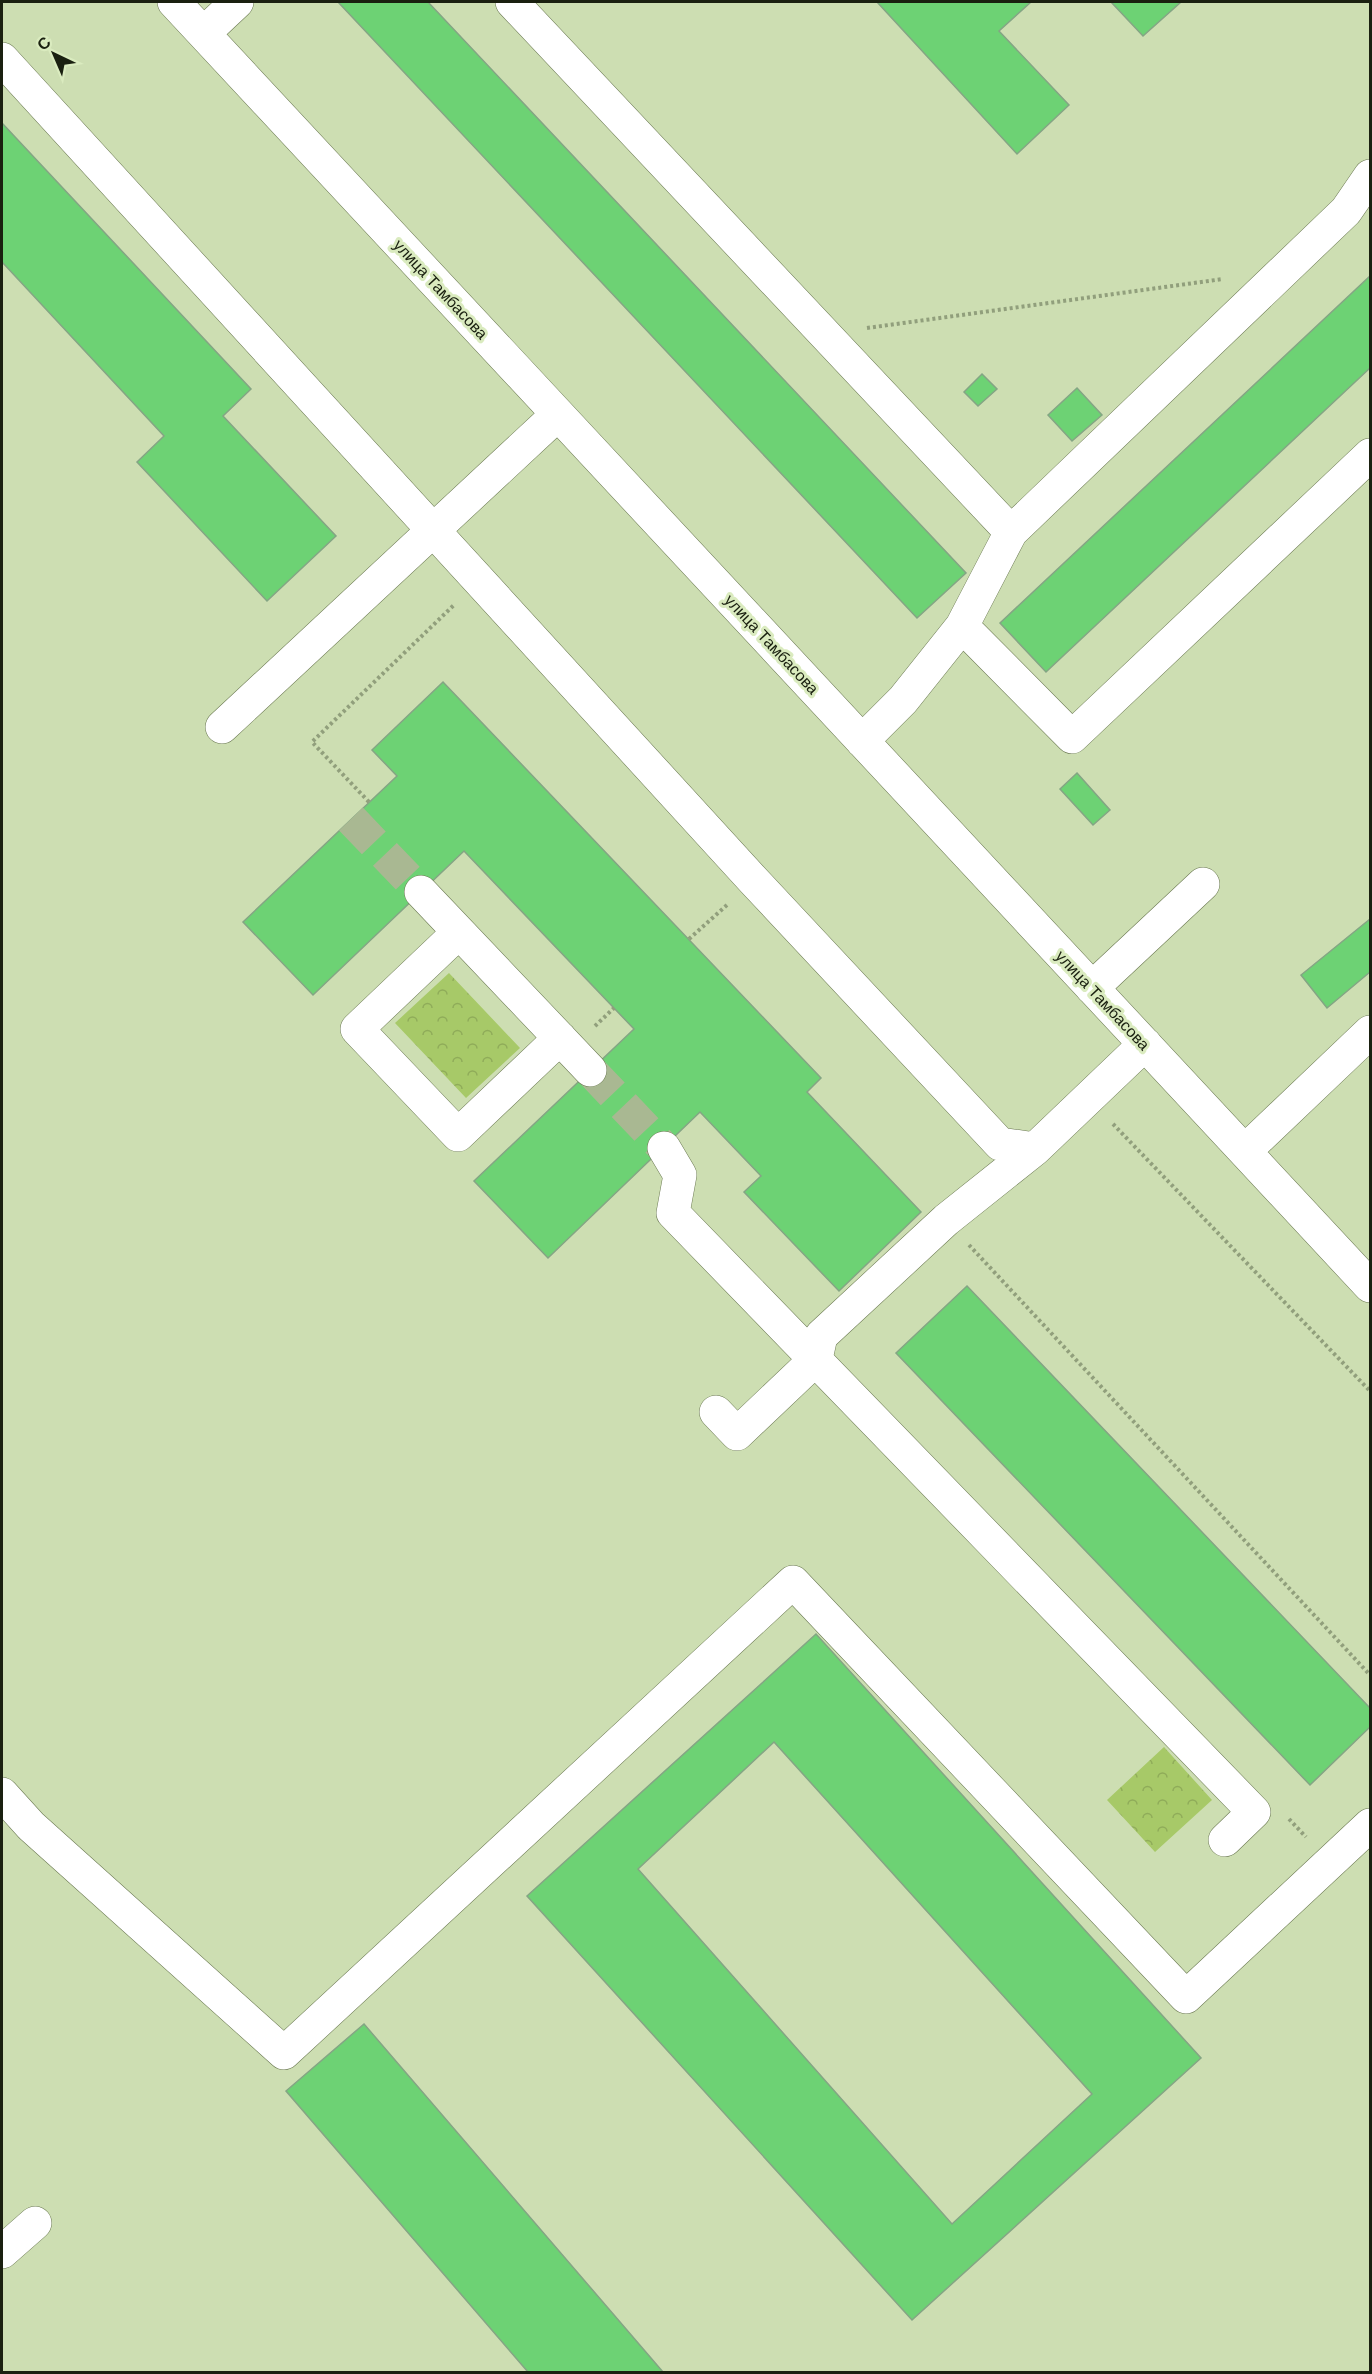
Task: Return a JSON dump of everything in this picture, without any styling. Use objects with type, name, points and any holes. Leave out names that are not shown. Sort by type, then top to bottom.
[{"type":"street","name":"улица Тамбасова","points":[[174,2],[1371,1286]]},
{"type":"street","points":[[204,33],[237,2]]},
{"type":"street","points":[[512,2],[1011,532]]},
{"type":"street","points":[[2,59],[754,880],[1000,1144],[1035,1149]]},
{"type":"street","points":[[862,741],[903,700],[962,626],[1011,532],[1346,211],[1371,176]]},
{"type":"street","points":[[222,727],[557,415]]},
{"type":"street","points":[[962,626],[1072,737],[1371,455]]},
{"type":"street","points":[[1092,988],[1203,884]]},
{"type":"street","points":[[421,892],[590,1070]]},
{"type":"street","points":[[459,932],[357,1029],[411,1086],[458,1135],[560,1038]]},
{"type":"street","points":[[1245,1151],[1371,1032]]},
{"type":"street","points":[[716,1412],[737,1434],[816,1359],[821,1336],[946,1220],[1035,1149],[1145,1044]]},
{"type":"street","points":[[664,1148],[680,1175],[673,1213],[1254,1812],[1225,1840]]},
{"type":"street","points":[[2,1794],[31,1826],[284,2053],[793,1581],[1186,1997],[1371,1825]]},
{"type":"street","points":[[2,2252],[35,2223]]},
{"type":"path","points":[[823,334],[1224,279]]},
{"type":"path","points":[[369,802],[312,742],[479,580]]},
{"type":"path","points":[[689,939],[754,880]]},
{"type":"path","points":[[1088,1098],[1371,1391]]},
{"type":"path","points":[[946,1220],[1371,1674]]},
{"type":"green space","points":[[449,973],[520,1048],[466,1098],[395,1023]]},
{"type":"green space","points":[[1164,1747],[1212,1800],[1155,1852],[1107,1800]]},
{"type":"building","points":[[338,2],[428,2],[966,573],[917,618]]},
{"type":"building","points":[[877,2],[1031,2],[999,31],[1069,105],[1017,154]]},
{"type":"building","points":[[1111,2],[1181,2],[1143,36]]},
{"type":"building","points":[[2,123],[251,389],[223,416],[336,536],[267,601],[137,462],[164,436],[2,262]]},
{"type":"building","points":[[1370,276],[1370,368],[1046,672],[1000,623]]},
{"type":"building","points":[[982,374],[997,389],[978,406],[964,392]]},
{"type":"building","points":[[1077,388],[1102,415],[1072,441],[1048,415]]},
{"type":"building","points":[[443,682],[821,1078],[807,1092],[921,1212],[839,1291],[744,1192],[761,1176],[700,1112],[548,1258],[474,1181],[634,1029],[464,851],[313,995],[243,922],[397,776],[372,750]]},
{"type":"building","points":[[1077,773],[1110,810],[1093,825],[1060,789]]},
{"type":"building","points":[[1370,919],[1370,972],[1327,1008],[1301,975]]},
{"type":"building","points":[[967,1286],[1370,1708],[1370,1727],[1310,1785],[896,1353]]},
{"type":"building","points":[[816,1634],[1201,2058],[912,2320],[527,1896]],"holes":[[[774,1742],[1092,2094],[952,2224],[638,1869]]]},
{"type":"building","points":[[364,2024],[663,2372],[528,2372],[286,2091]]},
{"type":"tunnel","points":[[351,819],[421,892]]},
{"type":"tunnel","points":[[590,1070],[664,1148]]}]
